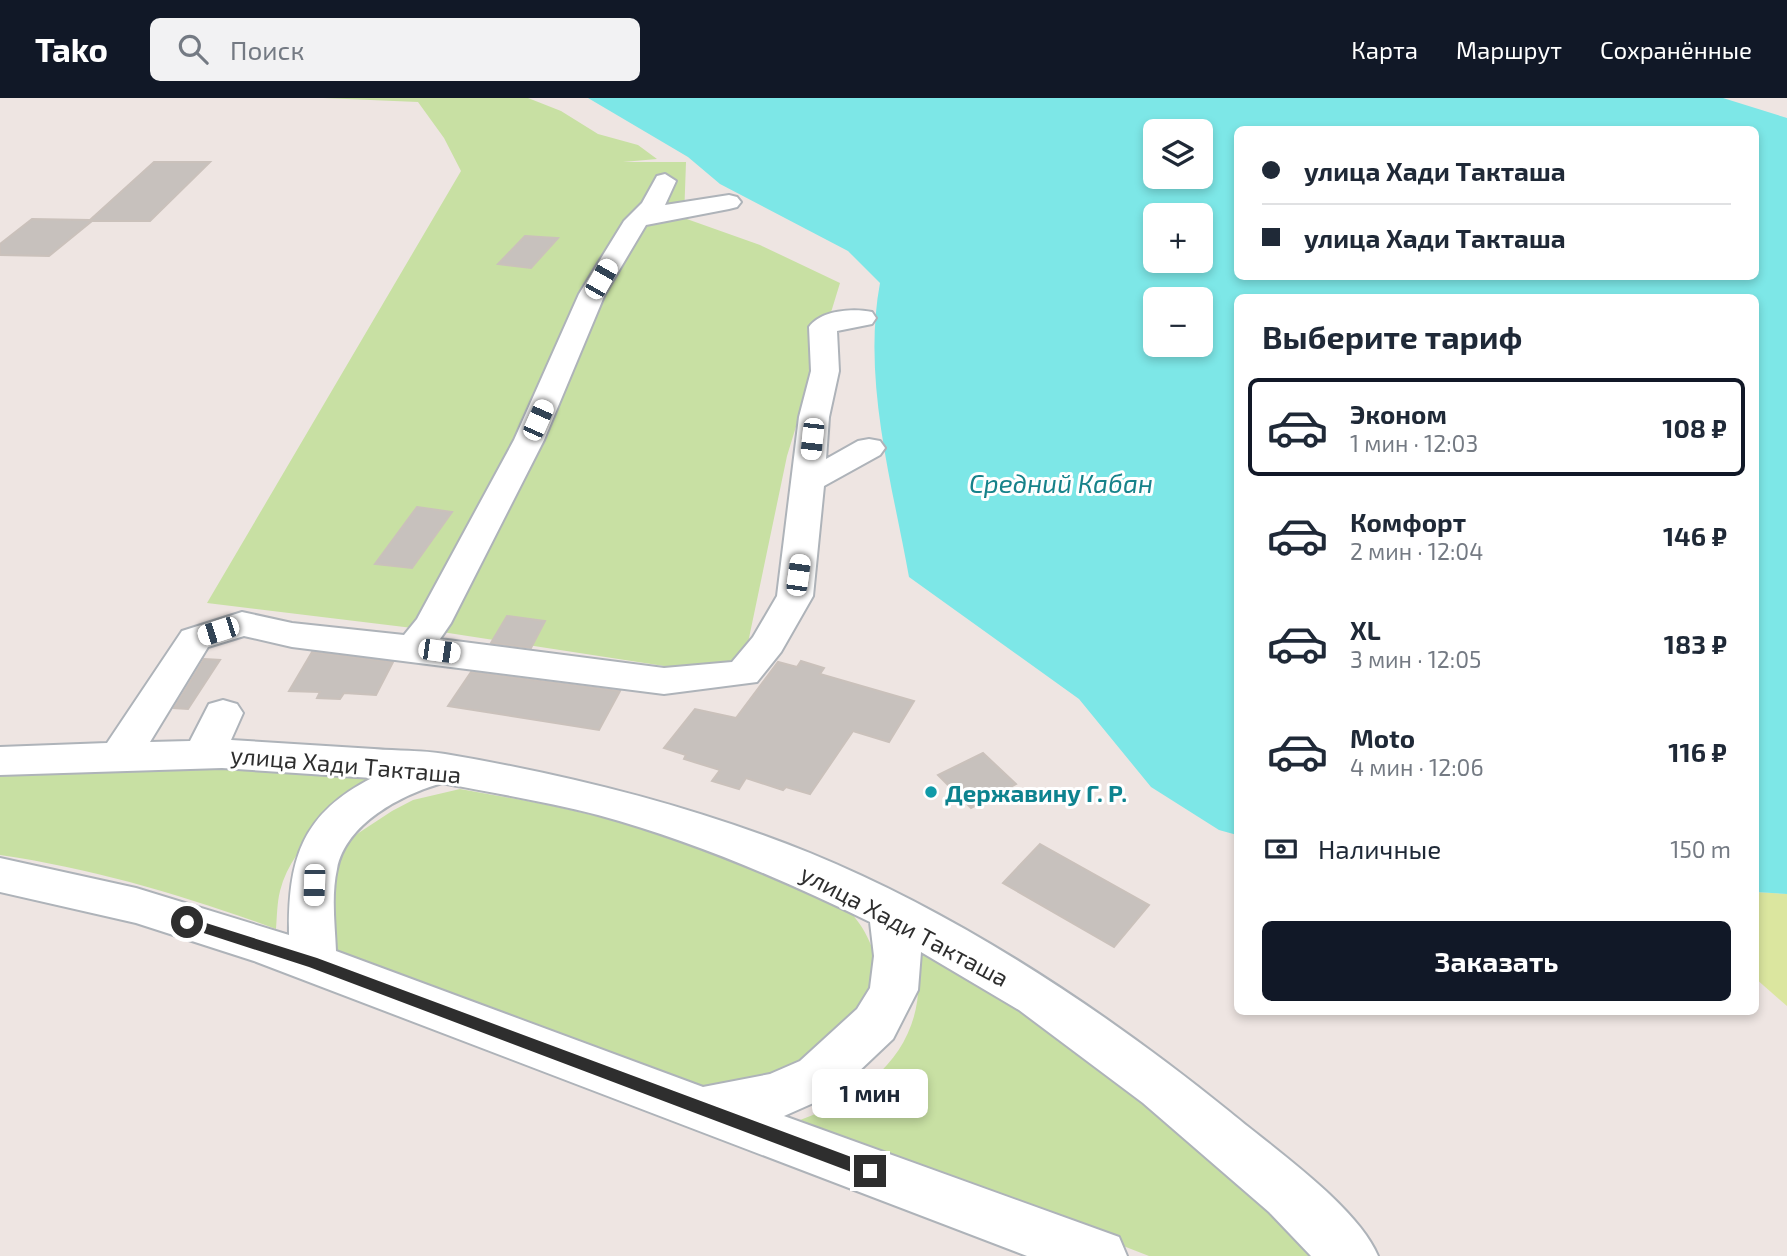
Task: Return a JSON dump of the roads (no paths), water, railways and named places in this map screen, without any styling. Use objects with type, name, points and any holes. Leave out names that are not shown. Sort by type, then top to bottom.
[{"type":"street","points":[[414,648],[433,623],[528,440],[592,294],[642,216],[652,207],[665,181]]},
{"type":"street","points":[[642,216],[729,202]]},
{"type":"street","points":[[120,755],[195,639],[242,624],[292,635],[664,681],[743,673],[768,644],[795,596],[814,417],[825,371],[823,327],[842,319],[862,318]]},
{"type":"street","points":[[807,482],[869,448]]},
{"type":"street","points":[[204,754],[223,713]]},
{"type":"street","name":"улица Хади Такташа","points":[[0,761],[204,754],[442,768],[598,800],[694,829],[794,865],[888,910],[1037,996],[1161,1087],[1288,1194],[1350,1256]]},
{"type":"street","points":[[312,962],[315,867],[331,832],[356,808],[387,787],[442,768]]},
{"type":"street","points":[[0,874],[113,901],[312,962],[702,1111],[1099,1256]]},
{"type":"street","points":[[702,1111],[775,1096],[817,1077],[875,1024],[894,990],[898,956],[895,927],[888,910]]},
{"type":"water","name":"Средний Кабан","points":[[588,98],[1723,98],[1787,118],[1787,894],[1759,892],[1759,294],[1234,294],[1234,834],[1219,830],[1151,787],[1079,699],[909,577],[881,431],[877,394],[875,320],[880,283],[848,251],[720,184],[688,157]]},
{"type":"place","name":"Державину Г. Р.","points":[[931,792]]}]
